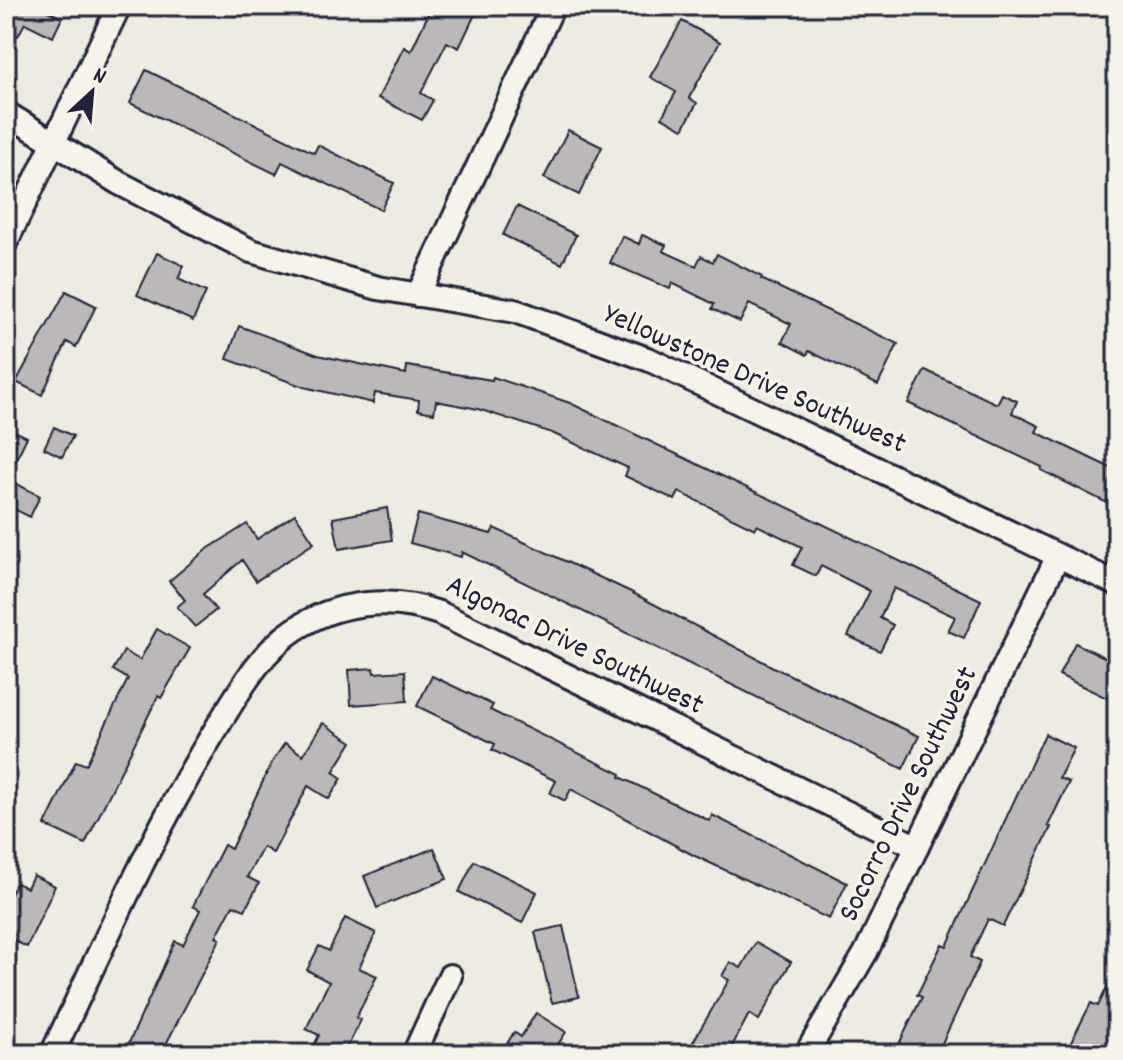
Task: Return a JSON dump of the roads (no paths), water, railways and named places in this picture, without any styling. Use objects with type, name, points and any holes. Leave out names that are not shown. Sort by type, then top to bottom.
[{"type":"street","points":[[6,242],[119,6]]},
{"type":"street","points":[[418,295],[553,6]]},
{"type":"street","name":"Yellowstone Drive Southwest","points":[[6,113],[52,144],[251,251],[378,288],[515,311],[650,360],[1117,584]]},
{"type":"street","name":"Socorro Drive Southwest","points":[[806,1054],[861,963],[1058,556]]},
{"type":"street","name":"Algonac Drive Southwest","points":[[52,1054],[175,800],[243,685],[281,640],[307,622],[335,610],[390,603],[439,613],[917,847]]},
{"type":"street","points":[[414,1054],[450,976]]}]
